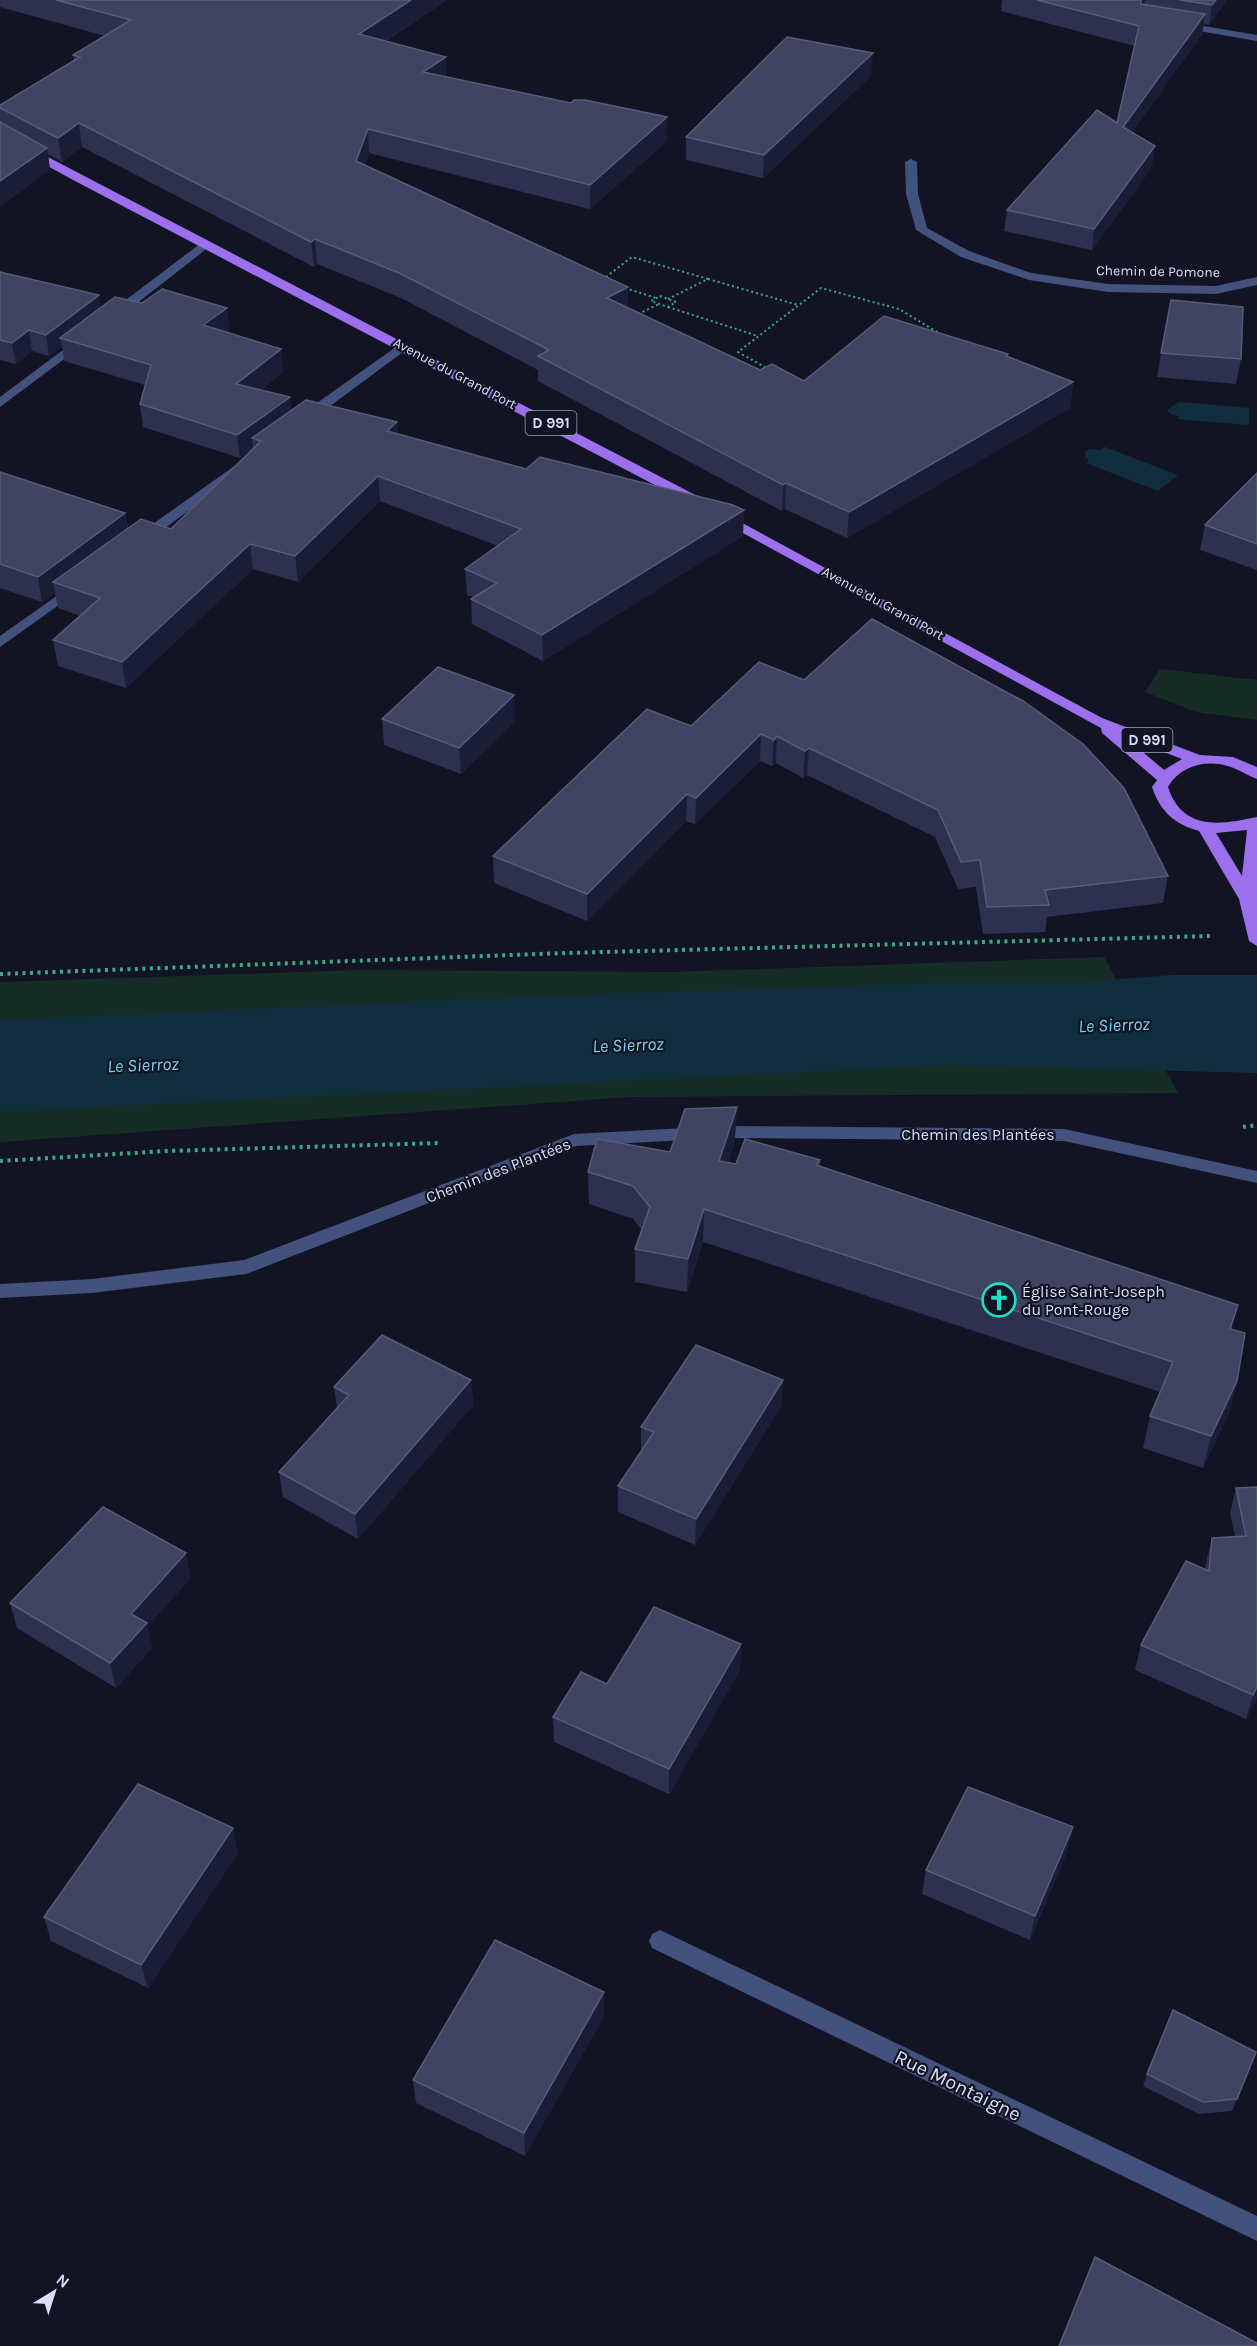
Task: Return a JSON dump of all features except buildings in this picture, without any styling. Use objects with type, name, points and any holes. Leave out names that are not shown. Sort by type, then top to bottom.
[{"type":"main road","name":"Avenue du Grand Port","points":[[0,135],[603,451],[1097,720],[1198,760]]},
{"type":"main road","points":[[1097,720],[1163,777]]},
{"type":"main road","points":[[1247,899],[1257,822],[1223,829],[1204,826],[1176,815],[1161,796],[1160,787],[1163,777],[1177,766],[1198,760],[1235,763],[1257,774]]},
{"type":"main road","points":[[1204,826],[1247,899],[1256,938]]},
{"type":"street","points":[[1166,22],[1257,38]]},
{"type":"street","name":"Chemin de Pomone","points":[[911,162],[912,194],[922,230],[966,254],[1029,276],[1108,288],[1216,290],[1257,280]]},
{"type":"street","points":[[0,404],[205,244]]},
{"type":"street","points":[[297,424],[403,346]]},
{"type":"street","points":[[125,551],[249,459]]},
{"type":"street","points":[[0,643],[86,579]]},
{"type":"street","name":"Chemin des Plantées","points":[[0,1291],[92,1286],[246,1267],[574,1140],[723,1132],[1064,1135],[1257,1178]]},
{"type":"street","name":"Rue Montaigne","points":[[660,1941],[1257,2229]]},
{"type":"path","points":[[613,284],[602,280],[632,257],[799,305]]},
{"type":"path","points":[[668,299],[708,279]]},
{"type":"path","points":[[623,287],[656,298]]},
{"type":"path","points":[[778,375],[738,352],[821,288],[899,309],[948,338]]},
{"type":"path","points":[[668,307],[676,302],[660,296],[651,301],[658,304],[759,336]]},
{"type":"path","points":[[637,315],[658,304]]},
{"type":"path","points":[[0,974],[566,953],[1256,938]]},
{"type":"path","points":[[0,1161],[166,1151],[451,1143]]},
{"type":"green space","points":[[1160,669],[1257,680],[1257,720],[1196,712],[1145,692]]},
{"type":"green space","points":[[1104,957],[1178,1093],[629,1097],[0,1142],[0,982],[363,970],[672,972]]},
{"type":"water","points":[[1179,402],[1249,408],[1249,425],[1178,419],[1178,416],[1167,410]]},
{"type":"water","points":[[1105,447],[1178,475],[1158,491],[1086,463],[1089,460],[1085,457],[1085,452],[1090,449],[1101,450]]},
{"type":"water","name":"Le Sierroz","points":[[1172,975],[1257,975],[1257,1073],[946,1065],[0,1112],[0,1020],[537,996],[977,982],[1085,982]]},
{"type":"place","name":"Église Saint-Joseph du Pont-Rouge","points":[[999,1300]]}]
